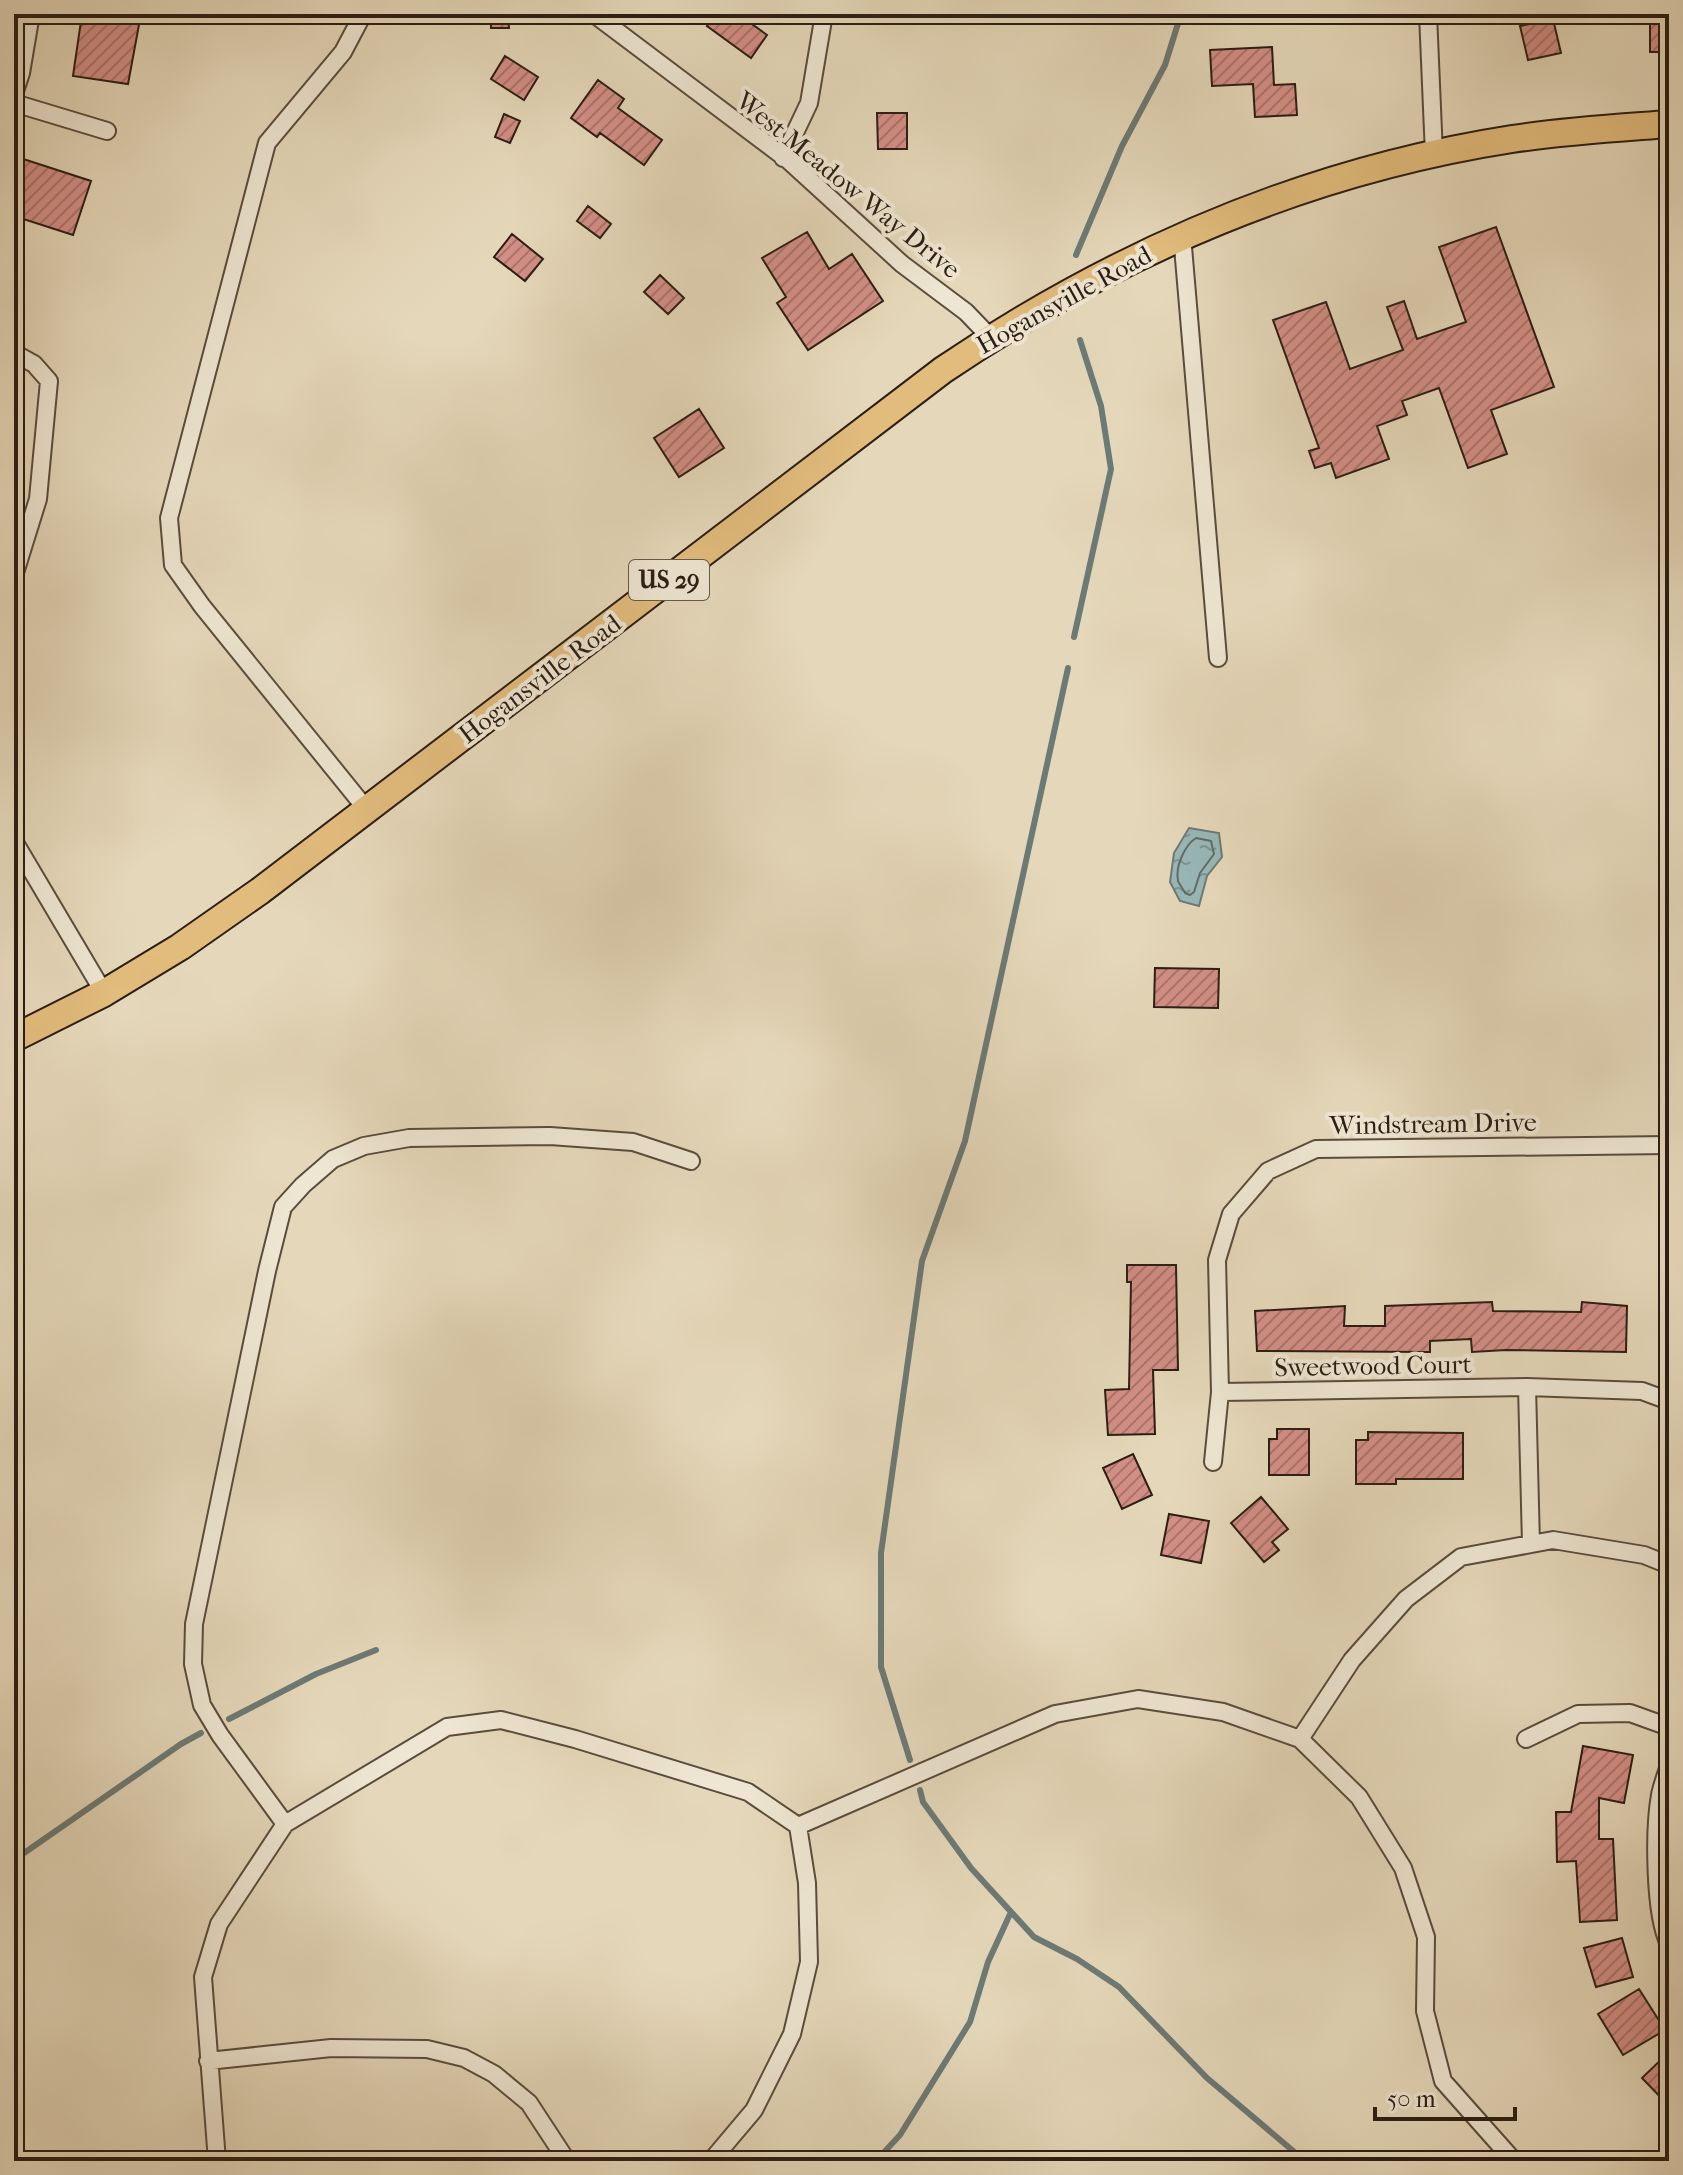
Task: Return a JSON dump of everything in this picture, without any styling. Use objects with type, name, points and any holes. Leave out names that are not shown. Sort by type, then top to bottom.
[{"type":"main road","name":"Hogansville Road","points":[[14,1038],[104,993],[180,947],[260,891],[932,379],[991,338],[1084,283],[1182,235],[1287,196],[1434,155],[1514,139],[1669,124]]},
{"type":"street","points":[[14,94],[21,73],[31,14]]},
{"type":"street","points":[[363,14],[343,52],[267,143],[169,518],[173,565],[211,617],[367,810]]},
{"type":"street","name":"West Meadow Way Drive","points":[[594,14],[783,158],[902,264],[966,312],[991,338]]},
{"type":"street","points":[[783,158],[809,103],[824,14]]},
{"type":"street","points":[[1428,14],[1434,155]]},
{"type":"street","points":[[14,103],[107,131]]},
{"type":"street","name":"Hogansville Road","points":[[1182,235],[1218,658]]},
{"type":"street","points":[[14,353],[34,364],[49,381],[38,499],[14,576]]},
{"type":"street","points":[[14,841],[104,993]]},
{"type":"street","points":[[285,1824],[202,1705],[193,1664],[197,1608],[283,1207],[333,1159],[364,1146],[409,1138],[550,1136],[633,1142],[691,1161]]},
{"type":"street","name":"Windstream Drive","points":[[1213,1462],[1220,1392],[1217,1260],[1231,1214],[1268,1171],[1316,1149],[1669,1145]]},
{"type":"street","points":[[1527,1387],[1531,1544]]},
{"type":"street","name":"Sweetwood Court","points":[[1220,1392],[1527,1387],[1642,1391],[1669,1401]]},
{"type":"street","points":[[1300,1739],[1352,1660],[1406,1599],[1461,1557],[1553,1540],[1644,1555],[1669,1565]]},
{"type":"street","points":[[798,1826],[1055,1714],[1138,1699],[1223,1712],[1300,1739],[1359,1797],[1403,1868],[1426,1937],[1425,2011],[1443,2081],[1514,2161]]},
{"type":"street","points":[[1526,1739],[1578,1714],[1630,1713],[1669,1727]]},
{"type":"street","points":[[217,2161],[203,1977],[219,1924],[285,1824],[447,1727],[501,1720],[575,1739],[748,1792],[798,1826],[807,1883],[809,1962],[792,2034],[754,2110],[711,2161]]},
{"type":"street","points":[[1669,1765],[1660,1797],[1656,1867],[1664,1934],[1669,1944]]},
{"type":"street","points":[[208,2061],[331,2048],[427,2049],[464,2058],[494,2074],[529,2103],[567,2161]]},
{"type":"water","points":[[1189,828],[1219,833],[1222,857],[1207,876],[1199,906],[1180,901],[1170,882],[1174,853]]},
{"type":"building","points":[[82,14],[141,14],[128,84],[73,76]]},
{"type":"building","points":[[491,14],[508,14],[509,28],[491,28]]},
{"type":"building","points":[[716,14],[738,14],[767,35],[751,58],[707,26]]},
{"type":"building","points":[[1650,14],[1669,14],[1669,52],[1650,52]]},
{"type":"building","points":[[1553,19],[1561,53],[1528,60],[1520,26]]},
{"type":"building","points":[[1272,47],[1274,85],[1295,84],[1297,115],[1255,117],[1253,84],[1212,86],[1210,50]]},
{"type":"building","points":[[505,56],[538,77],[524,100],[491,79]]},
{"type":"building","points":[[598,80],[624,99],[618,108],[662,140],[644,165],[600,133],[597,137],[571,118]]},
{"type":"building","points":[[877,113],[907,113],[907,149],[878,149]]},
{"type":"building","points":[[504,114],[520,121],[510,143],[495,137]]},
{"type":"building","points":[[14,156],[91,181],[73,235],[14,216]]},
{"type":"building","points":[[588,206],[611,224],[600,238],[577,221]]},
{"type":"building","points":[[1496,227],[1554,387],[1491,410],[1507,454],[1468,468],[1439,388],[1402,401],[1407,415],[1377,426],[1389,459],[1336,478],[1331,463],[1315,468],[1309,451],[1319,448],[1273,320],[1326,302],[1350,369],[1403,350],[1387,307],[1404,301],[1417,339],[1466,322],[1439,247]]},
{"type":"building","points":[[807,232],[829,269],[852,254],[883,301],[808,350],[777,303],[786,297],[762,258]]},
{"type":"building","points":[[512,234],[543,259],[525,281],[494,257]]},
{"type":"building","points":[[660,275],[684,298],[668,314],[644,292]]},
{"type":"building","points":[[699,409],[724,448],[679,477],[654,438]]},
{"type":"building","points":[[1155,968],[1219,969],[1218,1008],[1154,1007]]},
{"type":"building","points":[[1127,1265],[1176,1265],[1178,1370],[1153,1370],[1155,1434],[1108,1435],[1105,1390],[1129,1389],[1131,1282],[1127,1282]]},
{"type":"building","points":[[1492,1302],[1493,1311],[1581,1312],[1582,1302],[1627,1306],[1626,1352],[1472,1352],[1471,1339],[1430,1341],[1430,1352],[1257,1351],[1255,1311],[1345,1306],[1344,1326],[1385,1326],[1385,1306]]},
{"type":"building","points":[[1277,1429],[1309,1429],[1309,1475],[1269,1475],[1269,1439],[1277,1439]]},
{"type":"building","points":[[1368,1432],[1463,1433],[1463,1479],[1396,1479],[1396,1484],[1356,1484],[1356,1440],[1368,1440]]},
{"type":"building","points":[[1133,1454],[1152,1495],[1122,1509],[1103,1468]]},
{"type":"building","points":[[1261,1497],[1288,1529],[1272,1542],[1279,1550],[1264,1562],[1231,1523]]},
{"type":"building","points":[[1169,1514],[1209,1521],[1201,1563],[1161,1555]]},
{"type":"building","points":[[1583,1746],[1633,1755],[1624,1803],[1599,1798],[1599,1839],[1613,1839],[1617,1920],[1580,1922],[1576,1861],[1557,1862],[1556,1812],[1571,1812]]},
{"type":"building","points":[[1622,1938],[1633,1977],[1596,1987],[1584,1948]]},
{"type":"building","points":[[1639,1989],[1665,2030],[1623,2055],[1598,2014]]},
{"type":"building","points":[[1669,2052],[1669,2106],[1642,2078]]},
{"type":"waterway","points":[[1076,255],[1122,146],[1165,65],[1181,14]]},
{"type":"waterway","points":[[1074,637],[1111,469],[1101,406],[1080,340]]},
{"type":"waterway","points":[[910,1760],[881,1667],[881,1553],[922,1261],[965,1141],[1068,668]]},
{"type":"waterway","points":[[229,1719],[316,1674],[376,1650]]},
{"type":"waterway","points":[[14,1860],[201,1733]]},
{"type":"waterway","points":[[920,1790],[923,1802],[971,1868],[1034,1937],[1077,1959],[1119,1987],[1207,2078],[1305,2161]]},
{"type":"waterway","points":[[876,2161],[900,2135],[970,2022],[988,1962],[1011,1912]]}]
